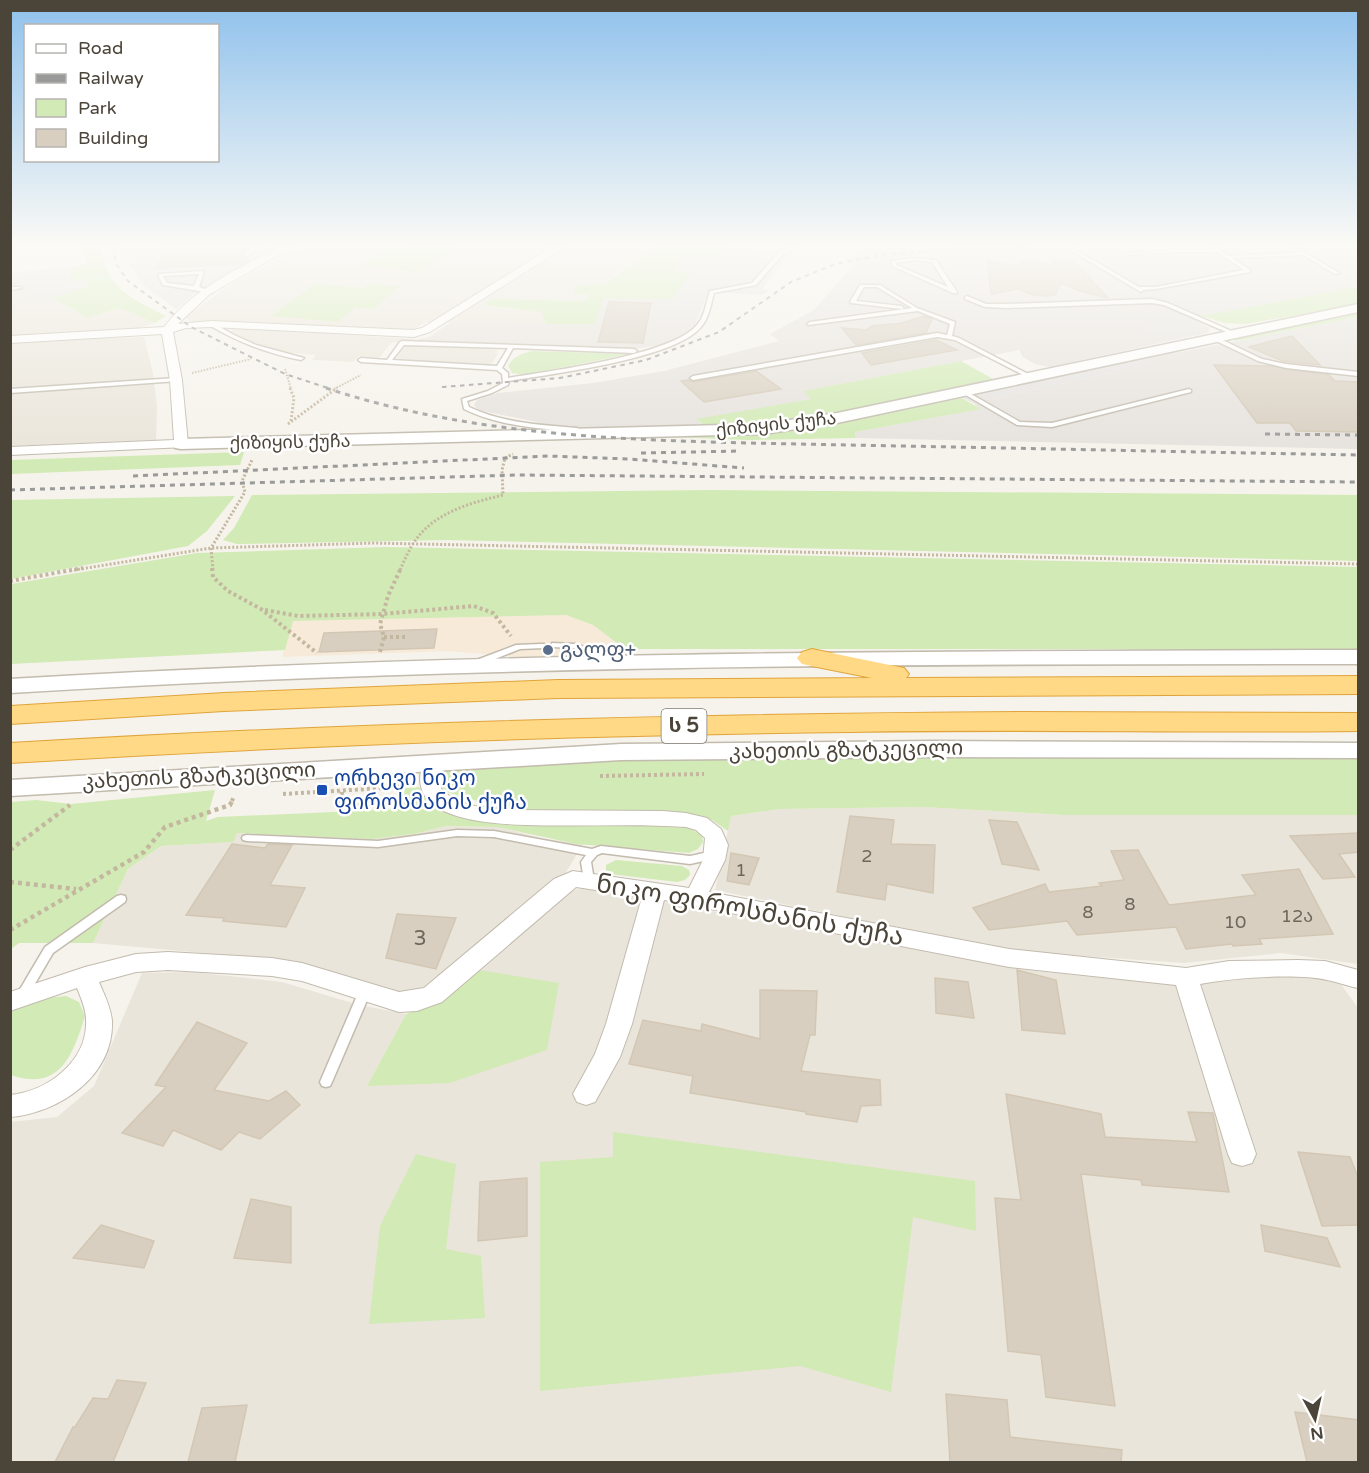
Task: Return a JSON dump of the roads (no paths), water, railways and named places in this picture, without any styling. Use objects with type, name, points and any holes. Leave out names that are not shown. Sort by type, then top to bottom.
[{"type":"highway","points":[[812,658],[957,686]]},
{"type":"highway","name":"ს 5","points":[[10,715],[224,702],[558,689],[1359,685]]},
{"type":"highway","points":[[10,698],[224,702]]},
{"type":"highway","name":"კახეთის გზატკეცილი","points":[[10,753],[274,738],[621,726],[1147,720],[1359,722]]},
{"type":"street","points":[[177,316],[167,330],[175,379],[181,444]]},
{"type":"street","points":[[10,340],[167,330],[186,325],[211,324],[414,334],[426,330],[449,316]]},
{"type":"street","name":"ქიზიყის ქუჩა","points":[[10,451],[181,444],[703,432],[784,426],[837,418],[1320,316]]},
{"type":"street","points":[[10,686],[171,676],[616,660],[1359,657]]},
{"type":"street","name":"კახეთის გზატკეცილი","points":[[10,788],[194,775],[432,775],[621,752],[923,749],[1359,751]]},
{"type":"street","points":[[432,775],[436,798],[451,807],[487,815],[566,819],[686,820],[703,825],[712,831],[717,840],[715,853],[695,897]]},
{"type":"street","name":"ნიკო ფიროსმანის ქუჩა","points":[[16,1000],[85,976],[136,963],[168,961],[272,967],[302,972],[399,1002],[417,1001],[432,995],[562,885],[573,879],[695,897],[1009,958],[1186,977],[1229,970],[1325,970],[1357,982]]},
{"type":"street","points":[[586,1094],[606,1057],[619,1024],[655,891]]},
{"type":"street","points":[[10,1106],[37,1102],[59,1089],[82,1071],[98,1044],[99,1019],[85,976]]},
{"type":"street","points":[[1186,977],[1242,1154]]},
{"type":"lane","points":[[506,380],[648,352],[672,345],[699,328],[703,316]]},
{"type":"lane","points":[[810,324],[869,316]]},
{"type":"lane","points":[[934,316],[953,323],[950,336]]},
{"type":"lane","points":[[1193,316],[1233,333]]},
{"type":"lane","points":[[211,324],[236,339],[272,353],[301,358]]},
{"type":"lane","points":[[693,378],[938,335],[950,336],[1031,377]]},
{"type":"lane","points":[[1212,337],[1249,356],[1266,361],[1359,374]]},
{"type":"lane","points":[[389,361],[402,343],[648,352]]},
{"type":"lane","points":[[499,368],[511,347]]},
{"type":"lane","points":[[361,360],[499,368],[505,373],[506,380],[503,387],[464,400],[466,408],[476,414],[543,427],[621,433]]},
{"type":"lane","points":[[10,391],[175,379]]},
{"type":"lane","points":[[962,392],[1019,424],[1037,426],[1052,425],[1189,391]]},
{"type":"lane","points":[[555,645],[575,646],[616,660]]},
{"type":"lane","points":[[476,664],[519,646],[541,646]]},
{"type":"lane","points":[[247,838],[378,844],[458,833],[494,834],[592,853]]},
{"type":"lane","points":[[589,880],[586,862],[592,853],[601,849],[615,849],[690,861],[715,853]]},
{"type":"lane","points":[[16,1000],[49,950],[121,899]]},
{"type":"lane","points":[[326,1082],[365,991]]},
{"type":"railway","points":[[176,316],[191,327],[285,374],[331,389]]},
{"type":"railway","points":[[442,387],[560,378],[646,360],[719,332],[742,316]]},
{"type":"railway","points":[[326,388],[389,406],[453,420],[584,436],[716,442],[1358,455]]},
{"type":"railway","points":[[1265,434],[1358,435]]},
{"type":"railway","points":[[641,453],[740,451]]},
{"type":"railway","points":[[133,476],[548,456],[629,459],[744,468]]},
{"type":"railway","points":[[10,490],[517,475],[1358,482]]},
{"type":"place","name":"გალფ+","points":[[548,650]]},
{"type":"place","name":"ორხევი ნიკო ფიროსმანის ქუჩა","points":[[322,790]]}]
